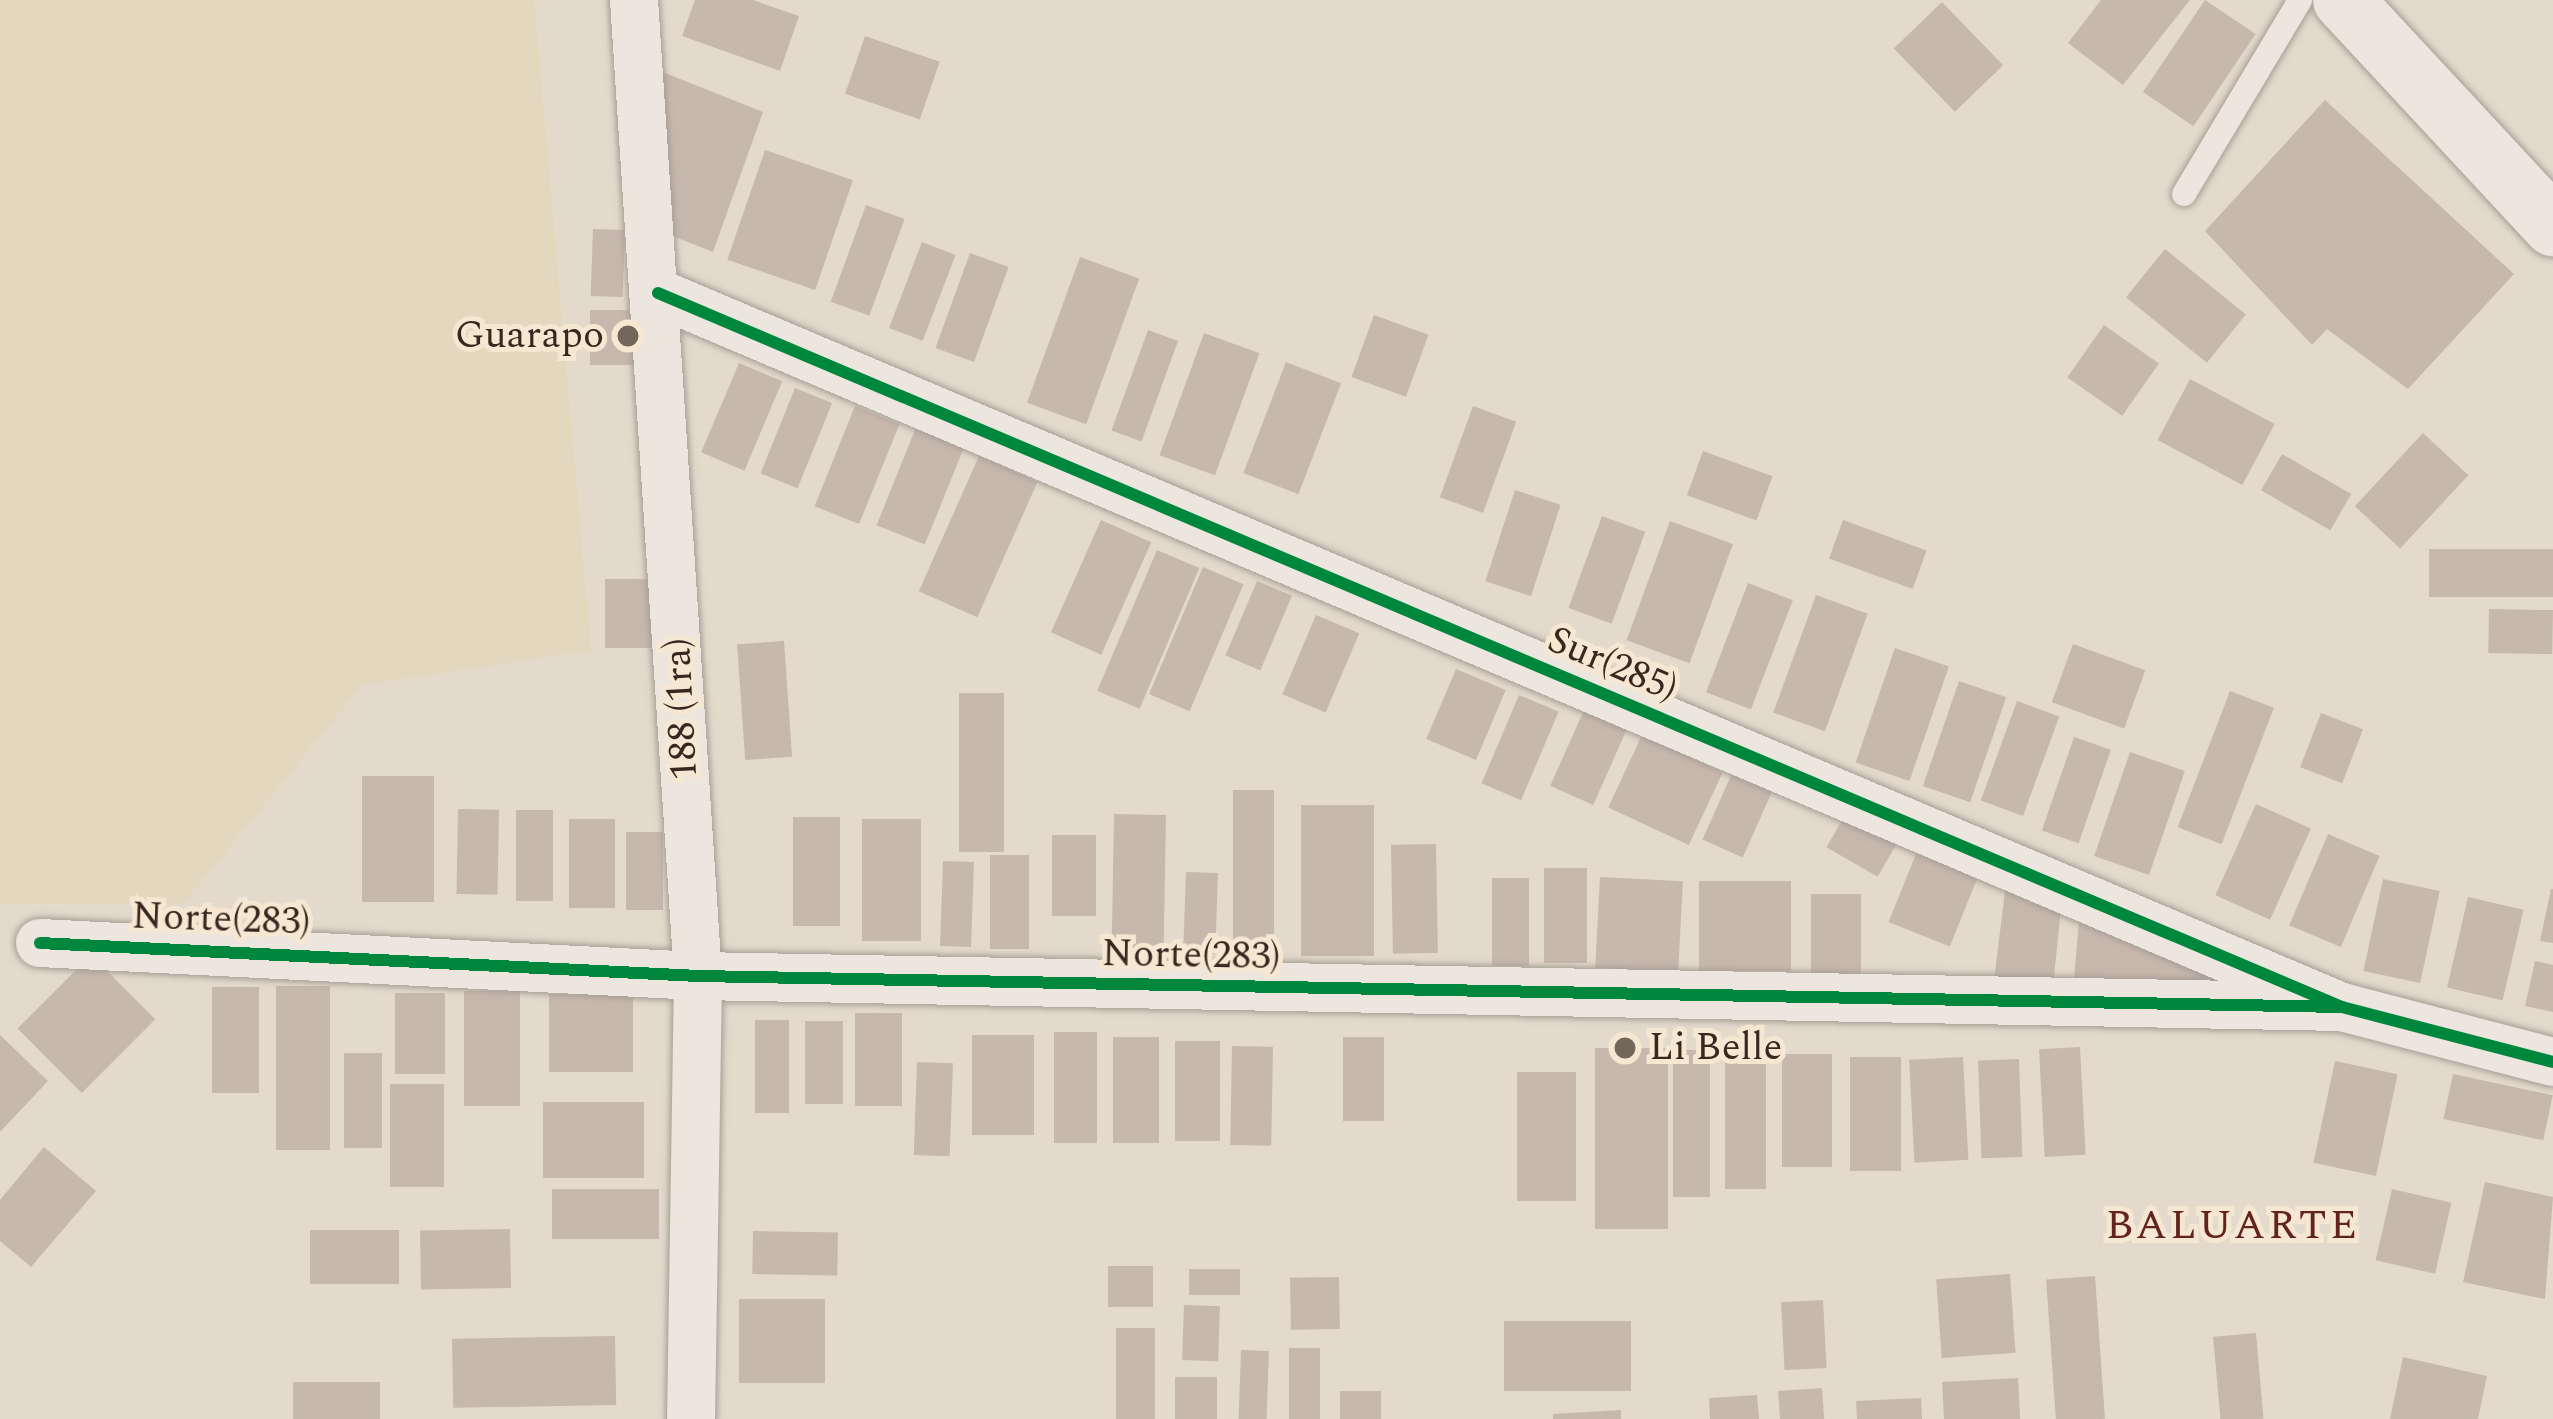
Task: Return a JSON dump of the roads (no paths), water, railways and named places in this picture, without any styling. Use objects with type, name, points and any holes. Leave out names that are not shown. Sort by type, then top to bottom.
[{"type":"street","name":"188 (1ra)","points":[[634,0],[658,293],[698,976],[691,1419]]},
{"type":"street","points":[[2341,3],[2553,226]]},
{"type":"street","name":"Sur(285)","points":[[658,293],[2342,1007],[2553,1062]]},
{"type":"street","name":"Norte(283)","points":[[40,943],[698,976],[2342,1007]]},
{"type":"lane","points":[[2184,194],[2341,3]]},
{"type":"place","name":"Guarapo","points":[[628,336]]},
{"type":"place","name":"Li Belle","points":[[1625,1048]]},
{"type":"district","name":"BALUARTE","points":[[2233,1226]]}]
